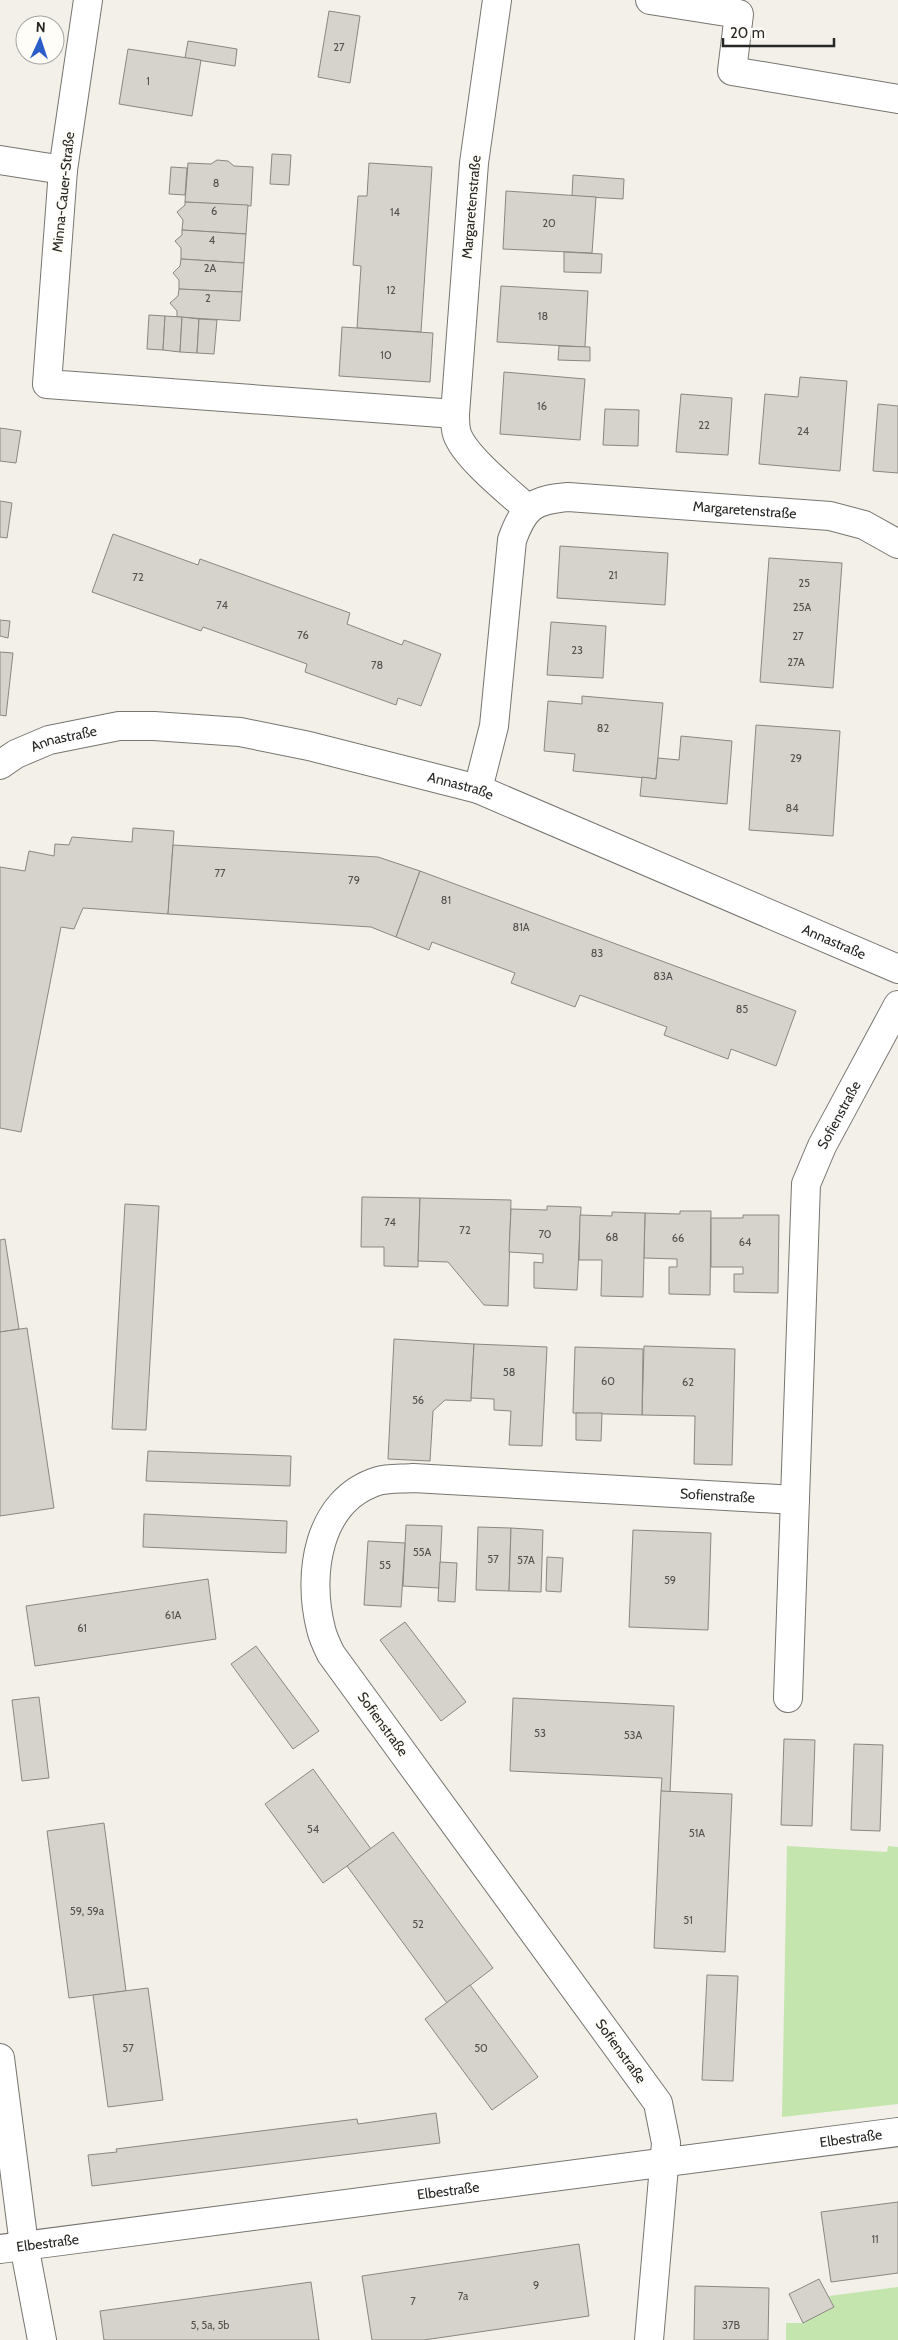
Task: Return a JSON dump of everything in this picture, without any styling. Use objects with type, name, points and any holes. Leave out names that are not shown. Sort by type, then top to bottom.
[{"type":"street","name":"Minna-Cauer-Straße","points":[[88,0],[63,170],[47,384],[455,414]]},
{"type":"street","name":"Margaretenstraße","points":[[497,0],[474,163],[455,414],[457,433],[463,445],[490,475],[528,509],[545,499],[568,497],[830,516],[864,524],[898,544]]},
{"type":"street","points":[[650,0],[740,7],[732,71],[898,99]]},
{"type":"street","points":[[0,160],[63,170]]},
{"type":"street","points":[[478,789],[494,726],[512,540],[519,520],[528,509]]},
{"type":"street","name":"Annastraße","points":[[0,765],[16,754],[49,740],[118,726],[154,726],[249,734],[309,746],[478,789],[898,968]]},
{"type":"street","name":"Sofienstraße","points":[[788,1698],[806,1184],[822,1146],[898,1005]]},
{"type":"street","name":"Sofienstraße","points":[[649,2340],[666,2144],[658,2103],[331,1654],[321,1630],[315,1597],[316,1568],[322,1537],[335,1510],[355,1492],[379,1480],[412,1478],[795,1500]]},
{"type":"street","points":[[0,2058],[12,2247],[42,2340]]},
{"type":"street","name":"Elbestraße","points":[[12,2247],[898,2132]]},
{"type":"green space","points":[[787,1846],[887,1852],[888,1846],[898,1847],[898,2104],[782,2117]]},
{"type":"green space","points":[[898,2287],[898,2340],[786,2340],[786,2323],[803,2323],[834,2307],[829,2296]]},
{"type":"building","points":[[329,11],[360,16],[350,83],[318,77]]},
{"type":"building","points":[[188,41],[237,49],[235,66],[185,58]]},
{"type":"building","points":[[128,49],[201,60],[192,116],[119,104]]},
{"type":"building","points":[[272,154],[291,155],[289,185],[270,184]]},
{"type":"building","points":[[217,160],[228,161],[234,166],[253,167],[251,206],[185,202],[188,163],[211,164]]},
{"type":"building","points":[[369,163],[432,167],[421,332],[357,328],[361,266],[353,265],[358,196],[367,196]]},
{"type":"building","points":[[171,167],[187,168],[185,195],[169,194]]},
{"type":"building","points":[[573,175],[624,179],[623,199],[572,196]]},
{"type":"building","points":[[506,191],[596,197],[592,253],[503,249]]},
{"type":"building","points":[[185,202],[248,205],[246,234],[182,230],[183,220],[177,212],[185,205]]},
{"type":"building","points":[[182,230],[246,234],[244,263],[181,259],[181,248],[175,241],[182,235]]},
{"type":"building","points":[[564,252],[602,254],[601,273],[564,272]]},
{"type":"building","points":[[181,259],[244,263],[242,292],[179,289],[179,280],[173,273],[180,266]]},
{"type":"building","points":[[501,286],[588,291],[585,347],[497,342]]},
{"type":"building","points":[[179,289],[242,292],[240,321],[177,317],[177,311],[170,303],[178,296]]},
{"type":"building","points":[[149,315],[165,316],[163,350],[147,349]]},
{"type":"building","points":[[165,316],[182,317],[180,352],[163,350]]},
{"type":"building","points":[[182,317],[199,319],[197,353],[180,352]]},
{"type":"building","points":[[199,319],[217,320],[214,354],[197,353]]},
{"type":"building","points":[[342,327],[433,333],[430,382],[339,376]]},
{"type":"building","points":[[559,346],[590,347],[590,361],[558,360]]},
{"type":"building","points":[[504,372],[585,379],[580,440],[500,434]]},
{"type":"building","points":[[800,377],[847,381],[840,471],[759,464],[765,394],[798,397]]},
{"type":"building","points":[[681,394],[732,398],[728,455],[676,452]]},
{"type":"building","points":[[878,404],[898,406],[898,473],[873,471]]},
{"type":"building","points":[[605,409],[639,410],[638,446],[603,445]]},
{"type":"building","points":[[0,428],[21,431],[16,463],[0,461]]},
{"type":"building","points":[[0,501],[12,503],[7,538],[0,537]]},
{"type":"building","points":[[113,534],[198,565],[200,559],[350,613],[347,624],[402,645],[404,640],[441,654],[421,706],[398,698],[396,705],[305,672],[307,664],[203,627],[201,631],[92,592]]},
{"type":"building","points":[[560,546],[668,553],[665,605],[557,598]]},
{"type":"building","points":[[769,558],[842,563],[833,688],[760,682]]},
{"type":"building","points":[[0,620],[10,621],[8,638],[0,636]]},
{"type":"building","points":[[551,622],[606,626],[603,678],[547,675]]},
{"type":"building","points":[[0,652],[13,653],[6,716],[0,715]]},
{"type":"building","points":[[582,696],[663,703],[656,779],[573,771],[575,754],[544,751],[548,701],[582,704]]},
{"type":"building","points":[[756,725],[840,731],[833,836],[749,830]]},
{"type":"building","points":[[681,736],[732,741],[727,804],[640,796],[642,777],[656,779],[658,758],[679,760]]},
{"type":"building","points":[[133,828],[174,831],[168,914],[83,908],[74,929],[61,927],[21,1132],[0,1128],[0,867],[25,871],[29,851],[54,856],[55,844],[69,845],[72,837],[132,842]]},
{"type":"building","points":[[173,845],[378,857],[420,871],[396,937],[371,927],[168,914]]},
{"type":"building","points":[[420,871],[796,1011],[776,1066],[731,1049],[728,1059],[664,1035],[667,1027],[580,995],[575,1007],[511,983],[515,973],[432,942],[429,950],[396,937]]},
{"type":"building","points":[[362,1197],[420,1198],[418,1267],[384,1266],[384,1247],[361,1247]]},
{"type":"building","points":[[420,1198],[511,1200],[508,1306],[484,1305],[448,1262],[418,1261]]},
{"type":"building","points":[[125,1204],[159,1206],[146,1430],[112,1429]]},
{"type":"building","points":[[547,1206],[581,1207],[577,1290],[534,1288],[534,1262],[543,1263],[543,1254],[509,1252],[511,1209],[547,1210]]},
{"type":"building","points":[[680,1211],[711,1211],[710,1295],[669,1294],[669,1267],[677,1267],[677,1259],[644,1258],[645,1213],[680,1214]]},
{"type":"building","points":[[612,1212],[645,1213],[643,1297],[601,1296],[602,1260],[579,1260],[580,1215],[612,1216]]},
{"type":"building","points":[[743,1215],[779,1215],[778,1293],[734,1292],[734,1274],[743,1274],[743,1267],[711,1267],[711,1218],[743,1218]]},
{"type":"building","points":[[5,1239],[19,1329],[0,1332],[0,1240]]},
{"type":"building","points":[[27,1328],[54,1508],[0,1516],[0,1332]]},
{"type":"building","points":[[394,1339],[474,1344],[471,1401],[445,1400],[433,1411],[430,1461],[388,1459]]},
{"type":"building","points":[[474,1344],[547,1347],[542,1446],[509,1445],[511,1411],[494,1410],[494,1399],[471,1398]]},
{"type":"building","points":[[644,1346],[735,1349],[732,1465],[694,1464],[695,1416],[642,1415]]},
{"type":"building","points":[[575,1347],[643,1349],[642,1415],[573,1413]]},
{"type":"building","points":[[576,1413],[602,1413],[601,1441],[576,1440]]},
{"type":"building","points":[[148,1451],[291,1456],[290,1486],[146,1481]]},
{"type":"building","points":[[144,1514],[287,1521],[286,1553],[143,1547]]},
{"type":"building","points":[[406,1525],[442,1526],[439,1588],[403,1586]]},
{"type":"building","points":[[478,1527],[511,1528],[509,1591],[476,1590]]},
{"type":"building","points":[[511,1528],[543,1530],[541,1592],[509,1591]]},
{"type":"building","points":[[633,1530],[711,1533],[708,1630],[629,1627]]},
{"type":"building","points":[[368,1541],[405,1543],[401,1607],[364,1605]]},
{"type":"building","points":[[547,1557],[563,1558],[561,1592],[546,1591]]},
{"type":"building","points":[[440,1562],[457,1563],[455,1602],[438,1601]]},
{"type":"building","points":[[208,1579],[216,1639],[35,1666],[26,1606]]},
{"type":"building","points":[[405,1622],[466,1702],[441,1721],[380,1640]]},
{"type":"building","points":[[256,1646],[319,1731],[293,1749],[231,1664]]},
{"type":"building","points":[[39,1697],[49,1778],[22,1781],[12,1700]]},
{"type":"building","points":[[513,1698],[674,1706],[670,1792],[661,1791],[662,1778],[510,1771]]},
{"type":"building","points":[[784,1739],[815,1740],[812,1826],[781,1825]]},
{"type":"building","points":[[854,1744],[883,1745],[880,1831],[851,1830]]},
{"type":"building","points":[[313,1769],[371,1849],[323,1883],[265,1804]]},
{"type":"building","points":[[661,1791],[732,1794],[725,1952],[654,1948]]},
{"type":"building","points":[[104,1823],[126,1991],[69,1998],[47,1831]]},
{"type":"building","points":[[393,1832],[493,1968],[447,2003],[347,1866]]},
{"type":"building","points":[[707,1975],[738,1976],[733,2081],[702,2080]]},
{"type":"building","points":[[470,1985],[538,2077],[492,2110],[425,2019]]},
{"type":"building","points":[[148,1988],[163,2100],[108,2107],[93,1995]]},
{"type":"building","points":[[436,2113],[440,2143],[92,2186],[88,2155],[117,2152],[116,2149],[357,2119],[358,2124]]},
{"type":"building","points":[[898,2202],[898,2273],[831,2282],[821,2212]]},
{"type":"building","points":[[579,2244],[589,2316],[424,2340],[372,2340],[362,2276]]},
{"type":"building","points":[[819,2279],[834,2307],[803,2323],[789,2294]]},
{"type":"building","points":[[311,2282],[319,2340],[104,2340],[100,2311]]},
{"type":"building","points":[[695,2286],[769,2288],[768,2340],[694,2340]]}]
